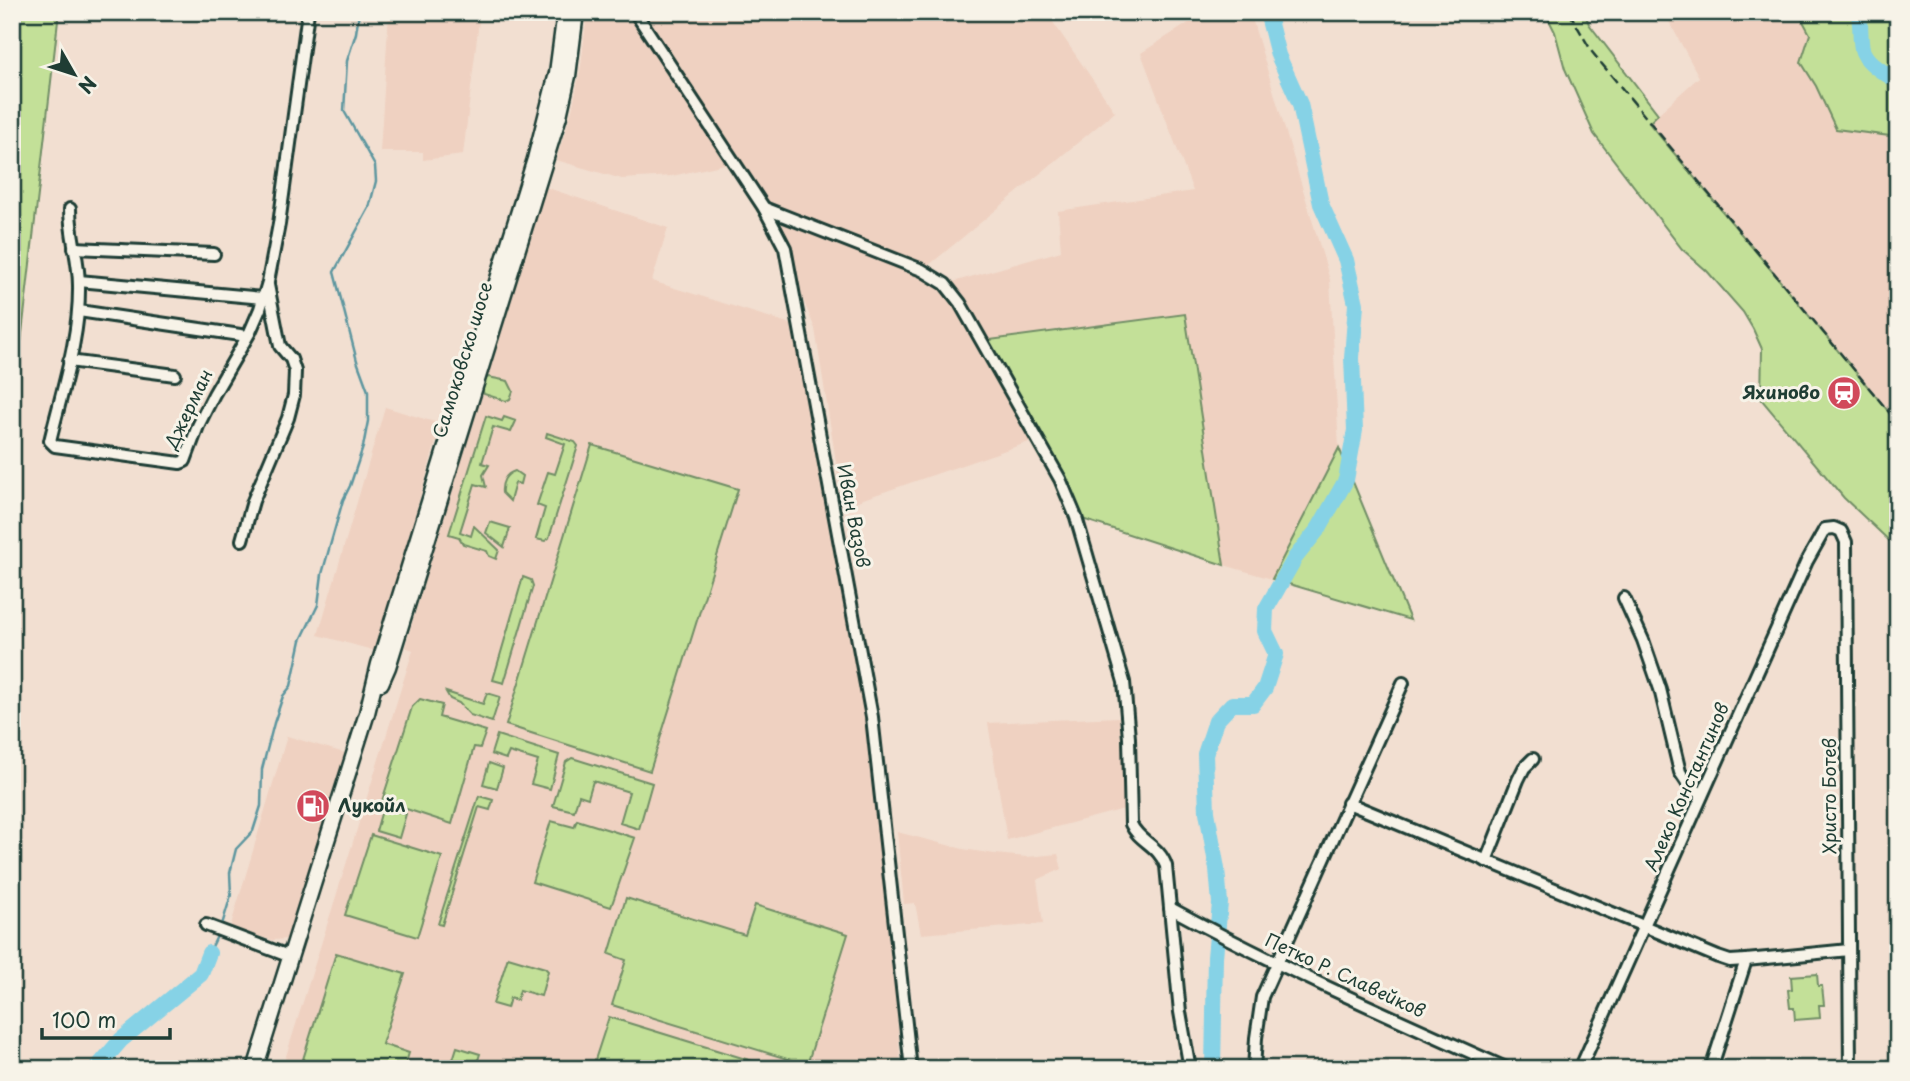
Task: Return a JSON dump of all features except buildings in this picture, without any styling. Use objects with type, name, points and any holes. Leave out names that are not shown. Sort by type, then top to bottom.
[{"type":"main road","name":"Самоковско шосе","points":[[256,1069],[535,159],[557,73],[565,12]]},
{"type":"main road","name":"Самоковско шосе","points":[[367,713],[388,667],[559,116],[568,76],[576,12]]},
{"type":"street","name":"Джерман","points":[[70,209],[70,228],[79,281],[79,311],[50,441],[52,444],[180,463],[185,461],[203,415],[247,336],[268,282],[279,224],[308,12]]},
{"type":"street","name":"Иван Вазов","points":[[635,12],[764,208],[785,248],[872,717],[911,1069]]},
{"type":"street","points":[[764,208],[922,270],[945,284],[960,303],[1060,478],[1076,517],[1124,682],[1129,738],[1131,824],[1133,829],[1155,847],[1166,866],[1180,1012],[1190,1069]]},
{"type":"street","points":[[74,248],[214,254]]},
{"type":"street","points":[[79,281],[263,298]]},
{"type":"street","points":[[242,540],[253,501],[288,418],[293,395],[295,371],[291,359],[280,346],[268,282]]},
{"type":"street","points":[[79,311],[247,336]]},
{"type":"street","points":[[69,361],[175,375]]},
{"type":"street","name":"Алеко Константинов","points":[[1580,1069],[1818,538],[1825,529],[1834,528]]},
{"type":"street","name":"Христо Ботев","points":[[1834,528],[1841,531],[1846,542],[1850,1069]]},
{"type":"street","points":[[1624,598],[1643,640],[1660,689],[1680,772],[1688,784],[1702,795]]},
{"type":"street","points":[[1254,1069],[1262,997],[1403,683]]},
{"type":"street","points":[[1486,861],[1518,780],[1533,759]]},
{"type":"street","points":[[1348,803],[1730,961],[1849,950]]},
{"type":"street","name":"Петко Р. Славейков","points":[[1170,908],[1275,964],[1508,1069]]},
{"type":"street","points":[[210,926],[290,957]]},
{"type":"street","points":[[1711,1069],[1746,960]]},
{"type":"shaded area","points":[[389,12],[480,12],[463,155],[423,160],[423,152],[380,152]]},
{"type":"shaded area","points":[[587,12],[1046,12],[1115,112],[923,270],[946,284],[1061,251],[1058,211],[1193,191],[1141,53],[1206,12],[1250,12],[1330,280],[1339,448],[1272,579],[1224,565],[1185,315],[1038,439],[843,506],[815,329],[789,265],[734,162],[672,176],[622,179],[556,160],[572,110],[581,66]]},
{"type":"shaded area","points":[[1664,12],[1798,12],[1810,34],[1801,62],[1836,128],[1898,137],[1898,423],[1649,122],[1699,77]]},
{"type":"shaded area","points":[[542,186],[668,228],[652,281],[794,325],[868,725],[892,948],[901,1069],[282,1069],[413,650],[405,647]]},
{"type":"shaded area","points":[[385,407],[441,424],[376,651],[318,635]]},
{"type":"shaded area","points":[[1119,717],[1124,809],[1007,840],[988,723]]},
{"type":"shaded area","points":[[287,736],[348,754],[289,939],[272,940],[230,928]]},
{"type":"shaded area","points":[[897,832],[963,849],[995,854],[1027,857],[1058,854],[1062,869],[1037,880],[1043,924],[921,934],[915,903],[904,904]]},
{"type":"green space","points":[[12,12],[59,12],[12,420]]},
{"type":"green space","points":[[1545,12],[1584,12],[1589,24],[1658,114],[1649,123],[1898,423],[1898,549],[1844,498],[1761,399],[1762,349],[1753,329],[1743,312],[1707,271],[1682,249],[1594,134],[1565,69],[1555,32]]},
{"type":"green space","points":[[1798,12],[1880,12],[1898,27],[1898,137],[1836,129],[1816,86],[1801,62],[1810,34]]},
{"type":"green space","points":[[1185,314],[1224,565],[1076,517],[982,341]]},
{"type":"green space","points":[[488,377],[508,381],[513,391],[510,399],[506,401],[484,394],[482,389]]},
{"type":"green space","points":[[486,416],[502,421],[504,417],[516,421],[511,432],[493,427],[482,463],[489,465],[483,475],[486,487],[475,484],[460,532],[471,536],[474,526],[499,550],[496,559],[489,556],[487,551],[463,544],[459,537],[449,534]]},
{"type":"green space","points":[[547,433],[575,442],[578,446],[549,538],[545,541],[536,539],[545,508],[537,505],[548,472],[555,474],[565,444],[546,437]]},
{"type":"green space","points":[[592,445],[738,489],[650,771],[506,725]]},
{"type":"green space","points":[[1339,448],[1410,620],[1272,579]]},
{"type":"green space","points":[[515,471],[522,476],[520,484],[515,483],[510,501],[502,493],[502,486],[504,479]]},
{"type":"green space","points":[[490,522],[510,528],[504,547],[486,533]]},
{"type":"green space","points":[[523,577],[531,580],[533,586],[504,683],[493,680]]},
{"type":"green space","points":[[446,692],[483,704],[487,693],[500,697],[492,722],[470,715],[459,703],[450,699]]},
{"type":"green space","points":[[420,699],[442,705],[439,717],[486,731],[480,748],[474,747],[452,824],[382,801],[412,707]]},
{"type":"green space","points":[[497,735],[559,755],[550,789],[531,784],[538,761],[509,752],[506,759],[491,754]]},
{"type":"green space","points":[[572,758],[652,783],[639,829],[620,823],[629,792],[593,781],[588,798],[579,795],[574,811],[553,806],[566,762]]},
{"type":"green space","points":[[489,763],[503,768],[497,788],[483,784]]},
{"type":"green space","points":[[479,796],[493,800],[490,810],[479,807],[442,925],[438,924]]},
{"type":"green space","points":[[383,807],[406,814],[399,838],[376,831]]},
{"type":"green space","points":[[577,820],[635,838],[611,907],[532,882],[551,821],[574,827]]},
{"type":"green space","points":[[371,835],[442,857],[417,937],[345,915]]},
{"type":"green space","points":[[626,898],[745,935],[755,905],[848,934],[807,1065],[612,1005],[626,960],[609,954]]},
{"type":"green space","points":[[336,953],[405,974],[382,1044],[409,1053],[404,1069],[300,1069]]},
{"type":"green space","points":[[508,957],[548,971],[541,996],[520,990],[517,1000],[510,998],[507,1008],[493,1004]]},
{"type":"green space","points":[[1817,974],[1818,986],[1822,986],[1824,1005],[1819,1005],[1820,1018],[1795,1020],[1794,1008],[1790,1008],[1788,990],[1792,989],[1791,976]]},
{"type":"green space","points":[[609,1017],[778,1069],[592,1069]]},
{"type":"green space","points":[[457,1047],[480,1054],[475,1069],[450,1069]]},
{"type":"waterway","points":[[221,928],[231,895],[230,873],[236,849],[253,831],[261,806],[262,769],[274,723],[283,696],[291,686],[301,640],[318,605],[322,574],[343,500],[363,447],[368,421],[368,391],[357,361],[334,272],[369,208],[376,181],[375,166],[344,111],[347,61],[359,12]]},
{"type":"waterway","points":[[1213,1069],[1215,957],[1220,903],[1207,812],[1205,754],[1216,721],[1232,704],[1253,704],[1265,688],[1276,654],[1265,631],[1266,609],[1295,558],[1319,528],[1346,480],[1355,430],[1352,358],[1356,304],[1346,260],[1321,204],[1300,104],[1278,55],[1267,12]]},
{"type":"waterway","name":"Джерман","points":[[1858,12],[1863,52],[1874,65],[1898,81]]},
{"type":"waterway","points":[[209,953],[218,934]]},
{"type":"waterway","points":[[96,1069],[121,1040],[201,974],[209,953]]},
{"type":"railway","points":[[1569,12],[1592,52],[1898,423]]},
{"type":"place","name":"Яхиново","points":[[1844,393]]},
{"type":"place","name":"Лукойл","points":[[313,806]]}]
